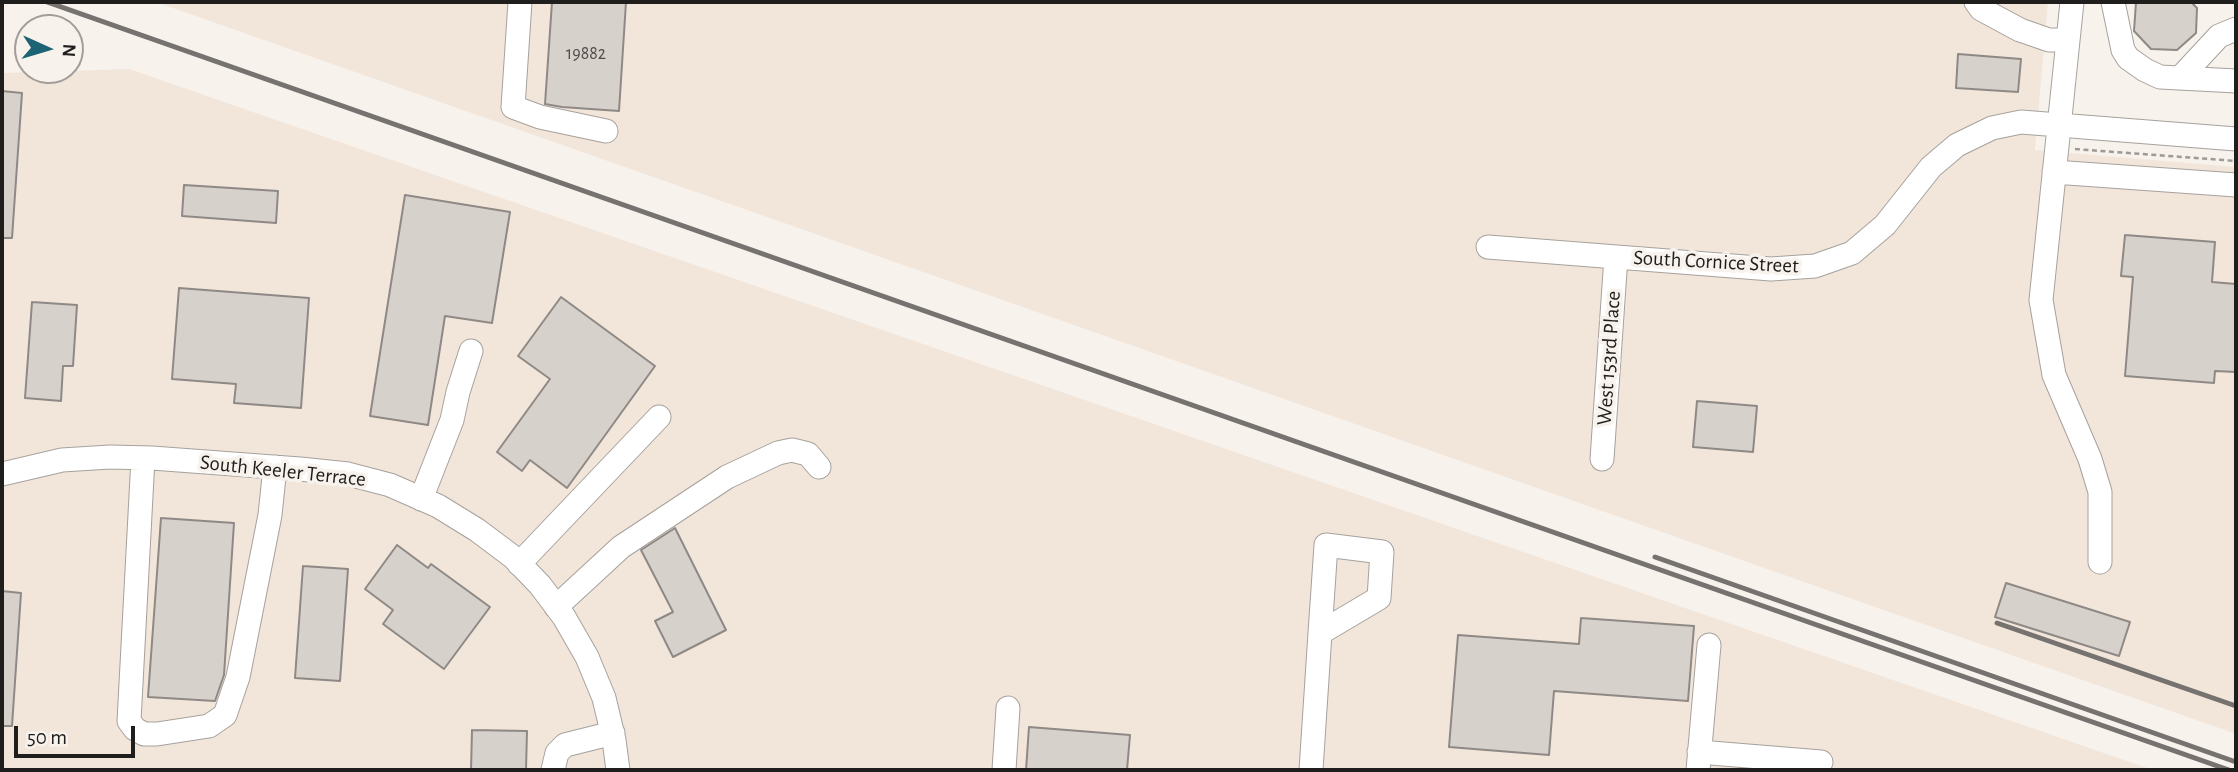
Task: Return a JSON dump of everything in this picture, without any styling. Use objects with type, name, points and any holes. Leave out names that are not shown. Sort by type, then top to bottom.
[{"type":"street","points":[[520,2],[513,107],[540,117],[606,131]]},
{"type":"street","points":[[1976,2],[1981,9],[2020,30],[2049,40],[2068,40]]},
{"type":"street","points":[[2072,2],[2041,300],[2054,375],[2090,458],[2100,492],[2099,562]]},
{"type":"street","points":[[2113,2],[2119,39],[2128,58],[2145,70],[2160,77],[2236,81]]},
{"type":"street","points":[[2180,78],[2219,36],[2236,29]]},
{"type":"street","name":"South Cornice Street","points":[[1488,247],[1771,269],[1815,266],[1852,253],[1885,225],[1931,167],[1957,145],[1992,128],[2021,122],[2236,139]]},
{"type":"street","points":[[2054,172],[2236,185]]},
{"type":"street","name":"West 153rd Place","points":[[1602,459],[1616,257]]},
{"type":"street","points":[[421,499],[452,420],[471,351]]},
{"type":"street","points":[[519,564],[659,417]]},
{"type":"street","points":[[556,607],[621,547],[727,477],[778,453],[792,450],[808,454],[819,467]]},
{"type":"street","points":[[143,458],[129,721],[135,729],[144,734],[209,726],[225,715],[238,677],[257,583],[270,515],[275,467]]},
{"type":"street","name":"South Keeler Terrace","points":[[2,474],[62,460],[143,458],[348,474],[390,485],[421,499],[477,530],[519,564],[556,607],[587,657],[604,698],[618,770]]},
{"type":"street","points":[[1311,770],[1320,633]]},
{"type":"street","points":[[1709,645],[1698,761],[1821,762]]},
{"type":"street","points":[[1004,770],[1007,708]]},
{"type":"street","points":[[553,770],[556,753],[565,745],[612,733]]},
{"type":"shaded area","points":[[156,2],[2048,2],[2035,150],[2236,167],[2236,734]]},
{"type":"shaded area","points":[[129,69],[2153,770],[2,770],[2,73],[14,73],[14,84],[84,84],[84,70]]},
{"type":"building","points":[[552,2],[626,2],[619,111],[545,104]]},
{"type":"building","points":[[2136,2],[2191,2],[2197,8],[2196,33],[2177,50],[2151,49],[2134,31]]},
{"type":"building","points":[[1958,54],[2021,59],[2018,92],[1956,88]]},
{"type":"building","points":[[2,91],[22,93],[12,238],[2,238]]},
{"type":"building","points":[[184,185],[278,191],[276,223],[182,216]]},
{"type":"building","points":[[405,195],[510,212],[492,323],[445,316],[428,425],[370,416]]},
{"type":"building","points":[[2125,235],[2215,242],[2212,282],[2236,284],[2236,372],[2215,371],[2214,383],[2125,376],[2133,277],[2121,276]]},
{"type":"building","points":[[179,288],[309,298],[301,408],[234,403],[236,384],[172,379]]},
{"type":"building","points":[[561,297],[655,366],[567,488],[530,460],[522,471],[497,452],[550,379],[518,356]]},
{"type":"building","points":[[32,302],[77,305],[73,366],[63,366],[61,401],[25,398]]},
{"type":"building","points":[[1697,401],[1757,406],[1753,452],[1693,447]]},
{"type":"building","points":[[161,518],[234,523],[224,675],[215,701],[148,697]]},
{"type":"building","points":[[675,528],[726,630],[673,657],[655,621],[673,612],[641,550]]},
{"type":"building","points":[[397,545],[428,568],[431,564],[490,607],[444,669],[383,624],[393,610],[365,589]]},
{"type":"building","points":[[303,566],[348,569],[340,681],[295,678]]},
{"type":"building","points":[[2006,583],[2130,622],[2119,656],[1995,617]]},
{"type":"building","points":[[2,591],[21,593],[12,726],[2,726]]},
{"type":"building","points":[[1581,618],[1694,626],[1688,701],[1554,691],[1549,755],[1449,747],[1458,635],[1579,644]]},
{"type":"building","points":[[1029,727],[1130,735],[1127,770],[1026,770]]},
{"type":"building","points":[[472,730],[527,731],[526,770],[471,770]]},
{"type":"railway","points":[[47,2],[2229,770]]},
{"type":"railway","points":[[1655,557],[2236,762]]},
{"type":"railway","points":[[1997,623],[2236,706]]}]
